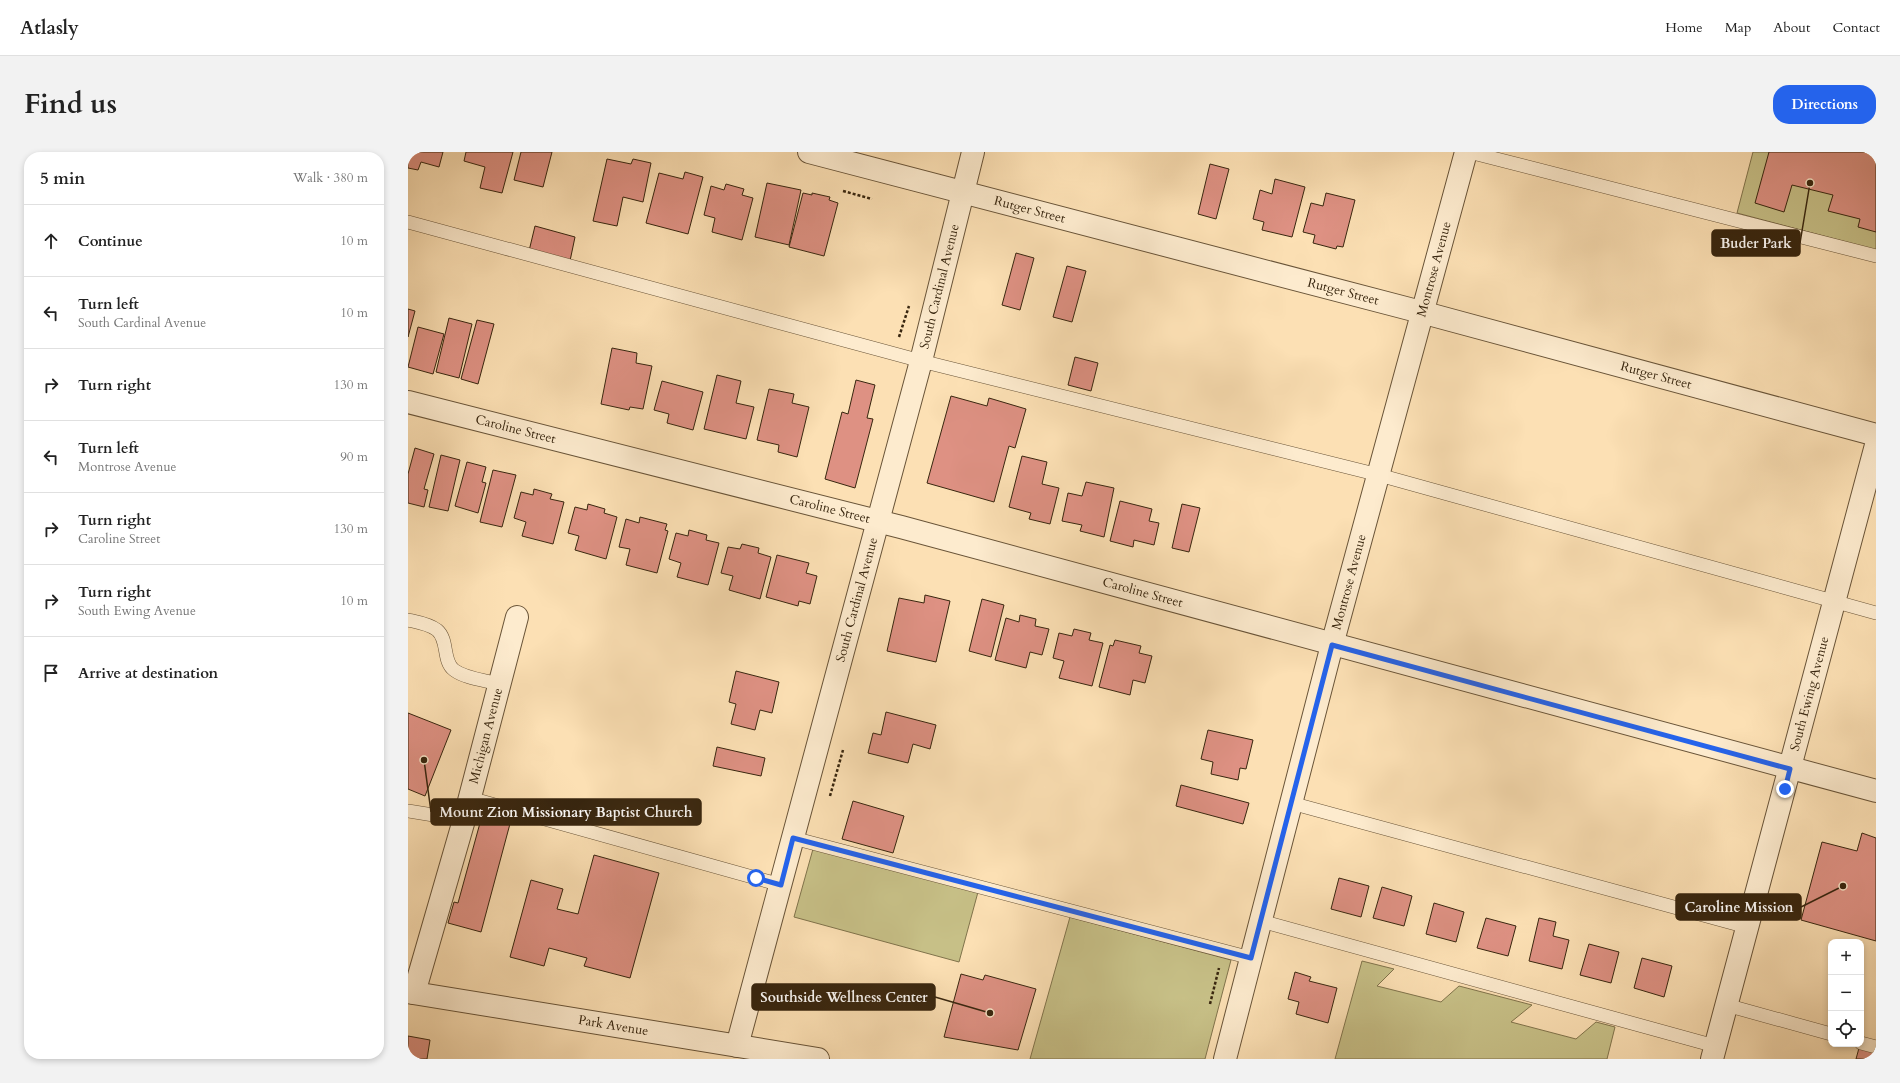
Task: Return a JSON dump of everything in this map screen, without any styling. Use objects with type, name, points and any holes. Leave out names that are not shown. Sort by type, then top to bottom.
[{"type":"street","name":"Rutger Street","points":[[809,152],[1421,312],[1876,435]]},
{"type":"street","name":"South Cardinal Avenue","points":[[737,1046],[920,361],[973,152]]},
{"type":"street","name":"Montrose Avenue","points":[[1225,1059],[1332,645],[1379,475],[1421,312],[1466,152]]},
{"type":"street","name":"Caroline Street","points":[[408,402],[877,521],[1790,769],[1876,791]]},
{"type":"street","name":"South Ewing Avenue","points":[[1713,1053],[1876,445]]},
{"type":"street","name":"Michigan Avenue","points":[[411,992],[464,820],[517,617]]},
{"type":"street","name":"Park Avenue","points":[[411,992],[818,1059]]},
{"type":"lane","points":[[1469,152],[1876,256]]},
{"type":"lane","points":[[408,222],[920,361],[1379,475],[1876,613]]},
{"type":"lane","points":[[408,620],[429,626],[438,631],[442,637],[449,664],[453,669],[461,674],[499,684]]},
{"type":"lane","points":[[470,798],[781,885]]},
{"type":"lane","points":[[1291,803],[1747,927]]},
{"type":"lane","points":[[408,811],[464,820]]},
{"type":"lane","points":[[793,838],[1251,958]]},
{"type":"lane","points":[[1261,921],[1713,1053]]},
{"type":"lane","points":[[1726,1005],[1828,1033]]},
{"type":"lane","points":[[1864,1043],[1876,1047]]},
{"type":"path","points":[[843,191],[872,199]]},
{"type":"path","points":[[830,796],[843,750]]},
{"type":"path","points":[[1210,1004],[1221,960]]},
{"type":"shaded area","points":[[1753,152],[1876,152],[1876,250],[1737,213]]},
{"type":"shaded area","points":[[813,849],[978,892],[959,962],[794,917]]},
{"type":"shaded area","points":[[1070,917],[1231,960],[1205,1059],[1030,1059]]},
{"type":"shaded area","points":[[1362,961],[1394,969],[1377,986],[1441,1002],[1459,986],[1532,1005],[1511,1022],[1576,1039],[1596,1022],[1615,1027],[1607,1059],[1335,1059]]},
{"type":"building","points":[[408,152],[443,152],[439,167],[421,162],[418,170],[408,168]]},
{"type":"building","points":[[466,152],[513,152],[502,193],[480,188],[485,167],[464,161]]},
{"type":"building","points":[[521,152],[552,152],[543,187],[514,180]]},
{"type":"building","points":[[1769,152],[1876,152],[1876,232],[1858,227],[1860,219],[1828,211],[1833,195],[1792,185],[1784,212],[1755,203]]},
{"type":"building","points":[[607,159],[631,164],[633,159],[651,163],[643,202],[623,197],[617,226],[593,221]]},
{"type":"building","points":[[1210,164],[1229,169],[1216,219],[1198,214]]},
{"type":"building","points":[[685,172],[703,177],[688,234],[646,223],[659,173],[683,179]]},
{"type":"building","points":[[1275,179],[1305,187],[1292,237],[1262,230],[1264,222],[1253,219],[1260,190],[1272,194]]},
{"type":"building","points":[[767,183],[801,190],[789,245],[755,237]]},
{"type":"building","points":[[726,184],[744,189],[742,195],[753,198],[742,240],[712,232],[715,218],[704,215],[711,186],[724,190]]},
{"type":"building","points":[[803,193],[812,195],[812,193],[830,197],[829,200],[838,203],[824,256],[789,247]]},
{"type":"building","points":[[1326,193],[1355,200],[1343,247],[1337,246],[1336,249],[1313,243],[1315,235],[1303,232],[1311,203],[1323,206]]},
{"type":"building","points":[[535,226],[575,237],[570,261],[529,251]]},
{"type":"building","points":[[1016,253],[1034,258],[1020,310],[1002,305]]},
{"type":"building","points":[[1067,266],[1086,271],[1072,322],[1053,317]]},
{"type":"building","points":[[408,309],[415,311],[408,337]]},
{"type":"building","points":[[449,318],[472,324],[459,378],[436,372]]},
{"type":"building","points":[[477,320],[494,324],[478,384],[461,379]]},
{"type":"building","points":[[418,327],[444,334],[433,374],[408,367]]},
{"type":"building","points":[[612,348],[637,353],[636,363],[652,366],[643,409],[630,407],[629,410],[601,404]]},
{"type":"building","points":[[1075,357],[1098,363],[1091,391],[1068,385]]},
{"type":"building","points":[[717,375],[741,381],[736,403],[754,407],[746,439],[704,429]]},
{"type":"building","points":[[856,380],[875,385],[867,418],[873,419],[855,488],[825,479],[842,412],[848,414]]},
{"type":"building","points":[[662,381],[703,392],[693,430],[667,423],[669,414],[654,410]]},
{"type":"building","points":[[769,389],[794,394],[792,403],[809,407],[797,457],[778,452],[779,445],[757,440]]},
{"type":"building","points":[[951,396],[987,406],[989,398],[1026,409],[1015,448],[1009,446],[994,502],[927,483]]},
{"type":"building","points":[[415,448],[434,454],[424,489],[428,490],[424,507],[408,503],[408,474]]},
{"type":"building","points":[[441,455],[460,460],[448,511],[429,507]]},
{"type":"building","points":[[1022,456],[1047,462],[1042,484],[1059,488],[1050,524],[1029,519],[1031,513],[1009,507]]},
{"type":"building","points":[[467,462],[486,467],[482,482],[486,483],[478,513],[455,506]]},
{"type":"building","points":[[493,470],[516,475],[502,527],[480,522]]},
{"type":"building","points":[[1086,482],[1114,488],[1104,537],[1080,531],[1082,525],[1062,521],[1068,493],[1082,496]]},
{"type":"building","points":[[534,489],[552,494],[550,499],[564,502],[553,544],[522,536],[526,522],[514,518],[521,492],[533,495]]},
{"type":"building","points":[[1120,501],[1152,509],[1149,521],[1159,523],[1154,545],[1134,540],[1133,547],[1110,541]]},
{"type":"building","points":[[588,504],[605,509],[604,513],[617,517],[606,559],[575,550],[579,536],[568,533],[575,507],[587,510]]},
{"type":"building","points":[[1182,504],[1200,508],[1189,552],[1172,548]]},
{"type":"building","points":[[640,517],[667,524],[665,530],[668,531],[657,573],[626,565],[630,549],[619,547],[626,519],[639,523]]},
{"type":"building","points":[[689,530],[707,535],[706,540],[719,543],[708,585],[677,577],[681,563],[669,559],[676,533],[688,536]]},
{"type":"building","points":[[742,544],[759,548],[758,553],[771,557],[760,599],[729,590],[733,576],[721,573],[728,547],[740,549]]},
{"type":"building","points":[[777,555],[809,563],[806,573],[817,576],[810,604],[799,601],[798,606],[766,597]]},
{"type":"building","points":[[925,595],[950,601],[936,662],[887,651],[899,598],[924,603]]},
{"type":"building","points":[[982,599],[1004,605],[991,657],[969,651]]},
{"type":"building","points":[[1020,615],[1036,619],[1035,626],[1049,629],[1042,655],[1030,652],[1026,668],[995,660],[1006,618],[1019,622]]},
{"type":"building","points":[[1074,629],[1091,633],[1089,640],[1103,643],[1092,686],[1059,678],[1064,661],[1053,658],[1059,633],[1072,636]]},
{"type":"building","points":[[1115,640],[1141,646],[1139,653],[1152,656],[1145,683],[1133,680],[1130,695],[1099,687],[1110,645],[1113,646]]},
{"type":"building","points":[[736,671],[779,682],[772,713],[760,710],[755,730],[731,724],[736,704],[729,702]]},
{"type":"building","points":[[886,712],[936,725],[930,749],[913,744],[908,763],[868,753],[873,733],[881,735]]},
{"type":"building","points":[[408,713],[451,730],[425,796],[408,789]]},
{"type":"building","points":[[1208,730],[1253,740],[1246,769],[1240,768],[1238,780],[1211,774],[1213,762],[1201,759]]},
{"type":"building","points":[[717,747],[765,758],[761,776],[713,766]]},
{"type":"building","points":[[1181,785],[1249,803],[1243,824],[1176,806]]},
{"type":"building","points":[[853,801],[904,816],[893,853],[842,839]]},
{"type":"building","points":[[483,812],[511,820],[481,932],[448,923],[454,902],[458,903]]},
{"type":"building","points":[[1862,833],[1876,838],[1876,941],[1801,920],[1822,842],[1857,851]]},
{"type":"building","points":[[594,855],[659,873],[630,978],[584,966],[587,958],[549,948],[544,966],[510,957],[531,880],[563,889],[557,909],[578,914]]},
{"type":"building","points":[[1339,878],[1369,886],[1361,917],[1331,909]]},
{"type":"building","points":[[1382,887],[1412,896],[1404,926],[1373,918]]},
{"type":"building","points":[[1434,903],[1464,912],[1456,942],[1426,934]]},
{"type":"building","points":[[1486,918],[1516,926],[1508,956],[1477,948]]},
{"type":"building","points":[[1539,918],[1556,922],[1553,936],[1569,940],[1562,969],[1529,961]]},
{"type":"building","points":[[1589,944],[1619,952],[1611,983],[1580,975]]},
{"type":"building","points":[[1642,958],[1672,966],[1664,997],[1634,988]]},
{"type":"building","points":[[1295,972],[1311,977],[1309,981],[1337,988],[1328,1023],[1296,1014],[1299,1002],[1288,999]]},
{"type":"building","points":[[961,974],[983,980],[985,975],[1036,989],[1018,1050],[944,1037]]},
{"type":"building","points":[[408,1036],[430,1040],[427,1059],[408,1059]]},
{"type":"building","points":[[1859,1048],[1876,1053],[1876,1059],[1856,1059]]},
{"type":"place","name":"Buder Park","points":[[1810,183]]},
{"type":"place","name":"Mount Zion Missionary Baptist Church","points":[[424,760]]},
{"type":"place","name":"Caroline Mission","points":[[1843,886]]},
{"type":"place","name":"Southside Wellness Center","points":[[990,1013]]},
{"type":"route","points":[[756,878],[781,885],[793,838],[1251,958],[1332,645],[1790,769],[1785,789]]}]
